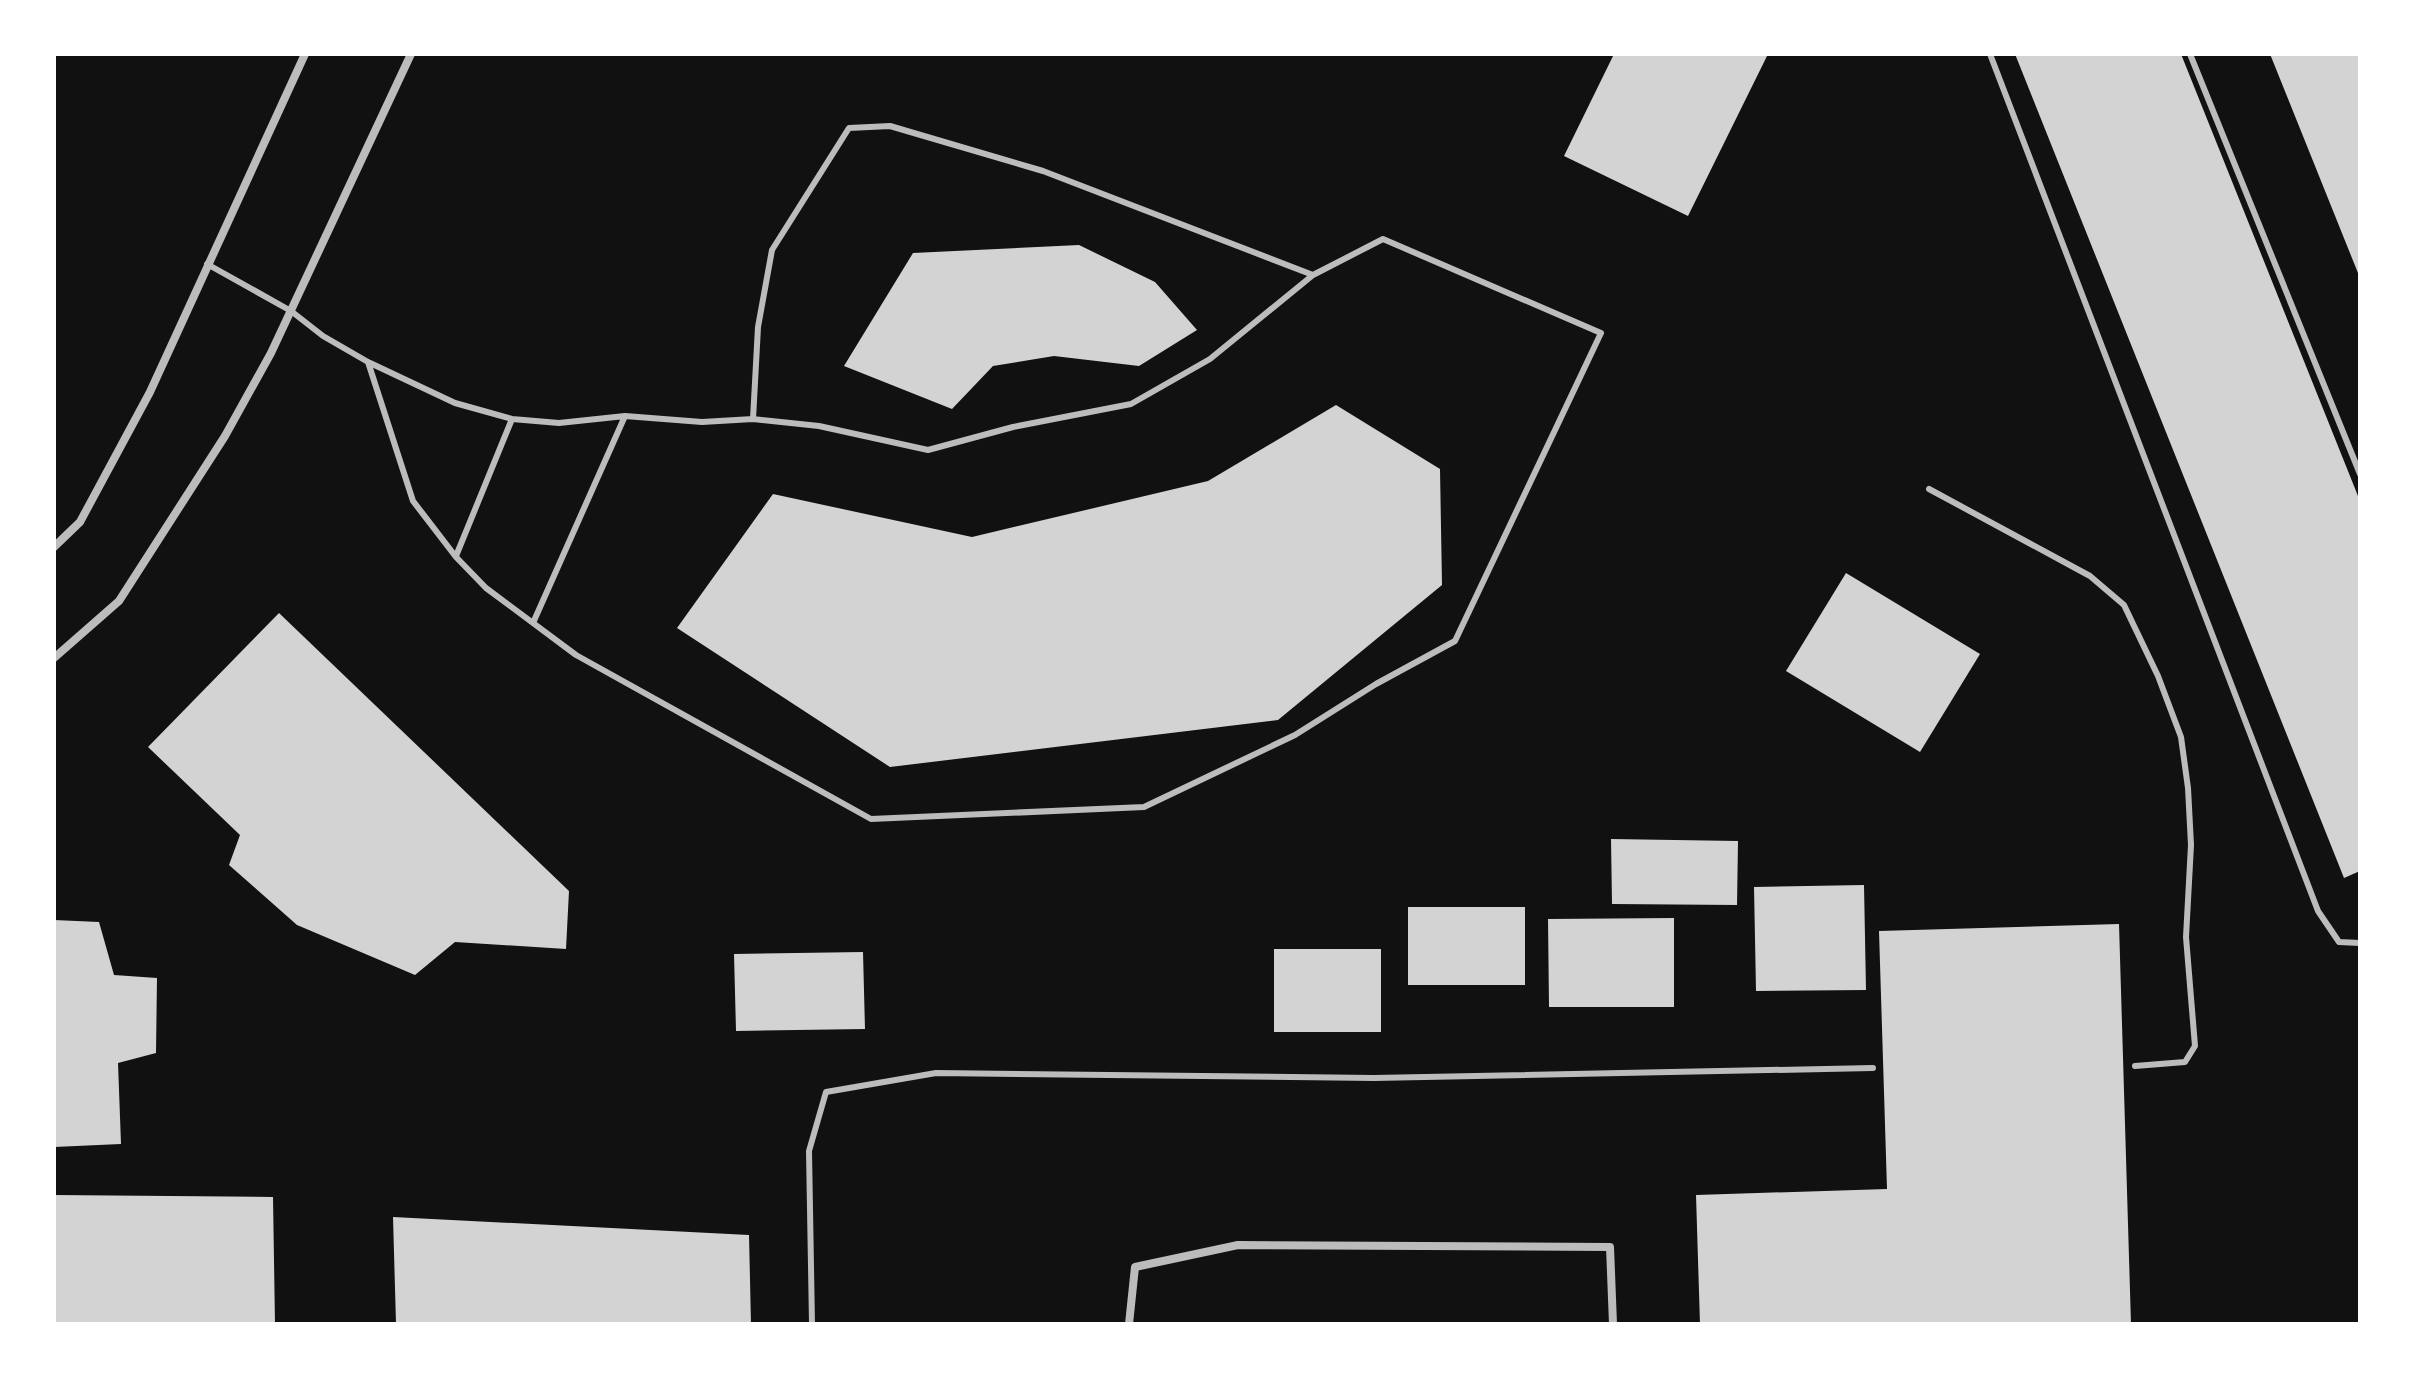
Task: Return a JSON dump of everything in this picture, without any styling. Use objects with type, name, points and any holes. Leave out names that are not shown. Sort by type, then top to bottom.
[{"type":"street","points":[[54,547],[80,522],[150,392],[305,54]]},
{"type":"street","points":[[54,658],[119,601],[225,436],[291,311],[411,54]]},
{"type":"street","points":[[1129,1324],[1135,1267],[1238,1245],[1610,1247],[1613,1324]]},
{"type":"lane","points":[[1990,54],[2318,911],[2339,942],[2360,943]]},
{"type":"lane","points":[[2190,54],[2360,474]]},
{"type":"lane","points":[[753,419],[758,327],[772,250],[849,128],[890,126],[1043,171],[1313,275]]},
{"type":"lane","points":[[207,264],[291,311],[323,336],[368,362],[455,403],[512,419],[559,423],[625,416],[702,422],[753,419],[819,426],[928,450],[1013,427],[1131,404],[1210,359],[1313,275],[1383,239],[1601,333],[1455,641],[1376,684],[1295,735],[1144,807],[871,819],[576,655],[486,588],[456,557],[413,501],[368,362]]},
{"type":"lane","points":[[533,623],[625,416]]},
{"type":"lane","points":[[456,557],[512,419]]},
{"type":"lane","points":[[1929,489],[2090,576],[2124,605],[2158,676],[2181,737],[2191,845],[2186,937],[2195,1046],[2185,1062],[2135,1066]]},
{"type":"lane","points":[[812,1324],[809,1151],[826,1092],[936,1073],[1374,1078],[1873,1068]]},
{"type":"building","points":[[1614,54],[1768,54],[1688,216],[1564,156]]},
{"type":"building","points":[[2015,54],[2181,54],[2360,501],[2360,871],[2344,878]]},
{"type":"building","points":[[2270,54],[2360,54],[2360,278]]},
{"type":"building","points":[[1079,245],[1155,282],[1197,330],[1139,366],[1054,356],[993,366],[952,409],[844,366],[913,253]]},
{"type":"building","points":[[1336,405],[1440,469],[1442,585],[1278,720],[890,767],[677,628],[773,494],[972,537],[1208,481]]},
{"type":"building","points":[[1846,573],[1980,654],[1920,752],[1786,671]]},
{"type":"building","points":[[279,613],[569,891],[566,949],[455,942],[415,975],[297,925],[229,865],[240,835],[148,747]]},
{"type":"building","points":[[1611,839],[1738,841],[1737,905],[1612,904]]},
{"type":"building","points":[[1864,885],[1866,990],[1756,991],[1754,887]]},
{"type":"building","points":[[1408,907],[1525,907],[1525,985],[1408,985]]},
{"type":"building","points":[[1674,918],[1674,1007],[1549,1007],[1548,919]]},
{"type":"building","points":[[54,920],[99,922],[114,975],[157,978],[156,1053],[118,1063],[121,1144],[54,1147]]},
{"type":"building","points":[[2119,924],[2131,1324],[1700,1324],[1696,1195],[1887,1189],[1879,931]]},
{"type":"building","points":[[1274,949],[1381,949],[1381,1032],[1274,1032]]},
{"type":"building","points":[[863,952],[865,1029],[736,1031],[734,954]]},
{"type":"building","points":[[54,1195],[273,1197],[275,1324],[54,1324]]},
{"type":"building","points":[[393,1217],[749,1235],[751,1324],[396,1324]]}]
